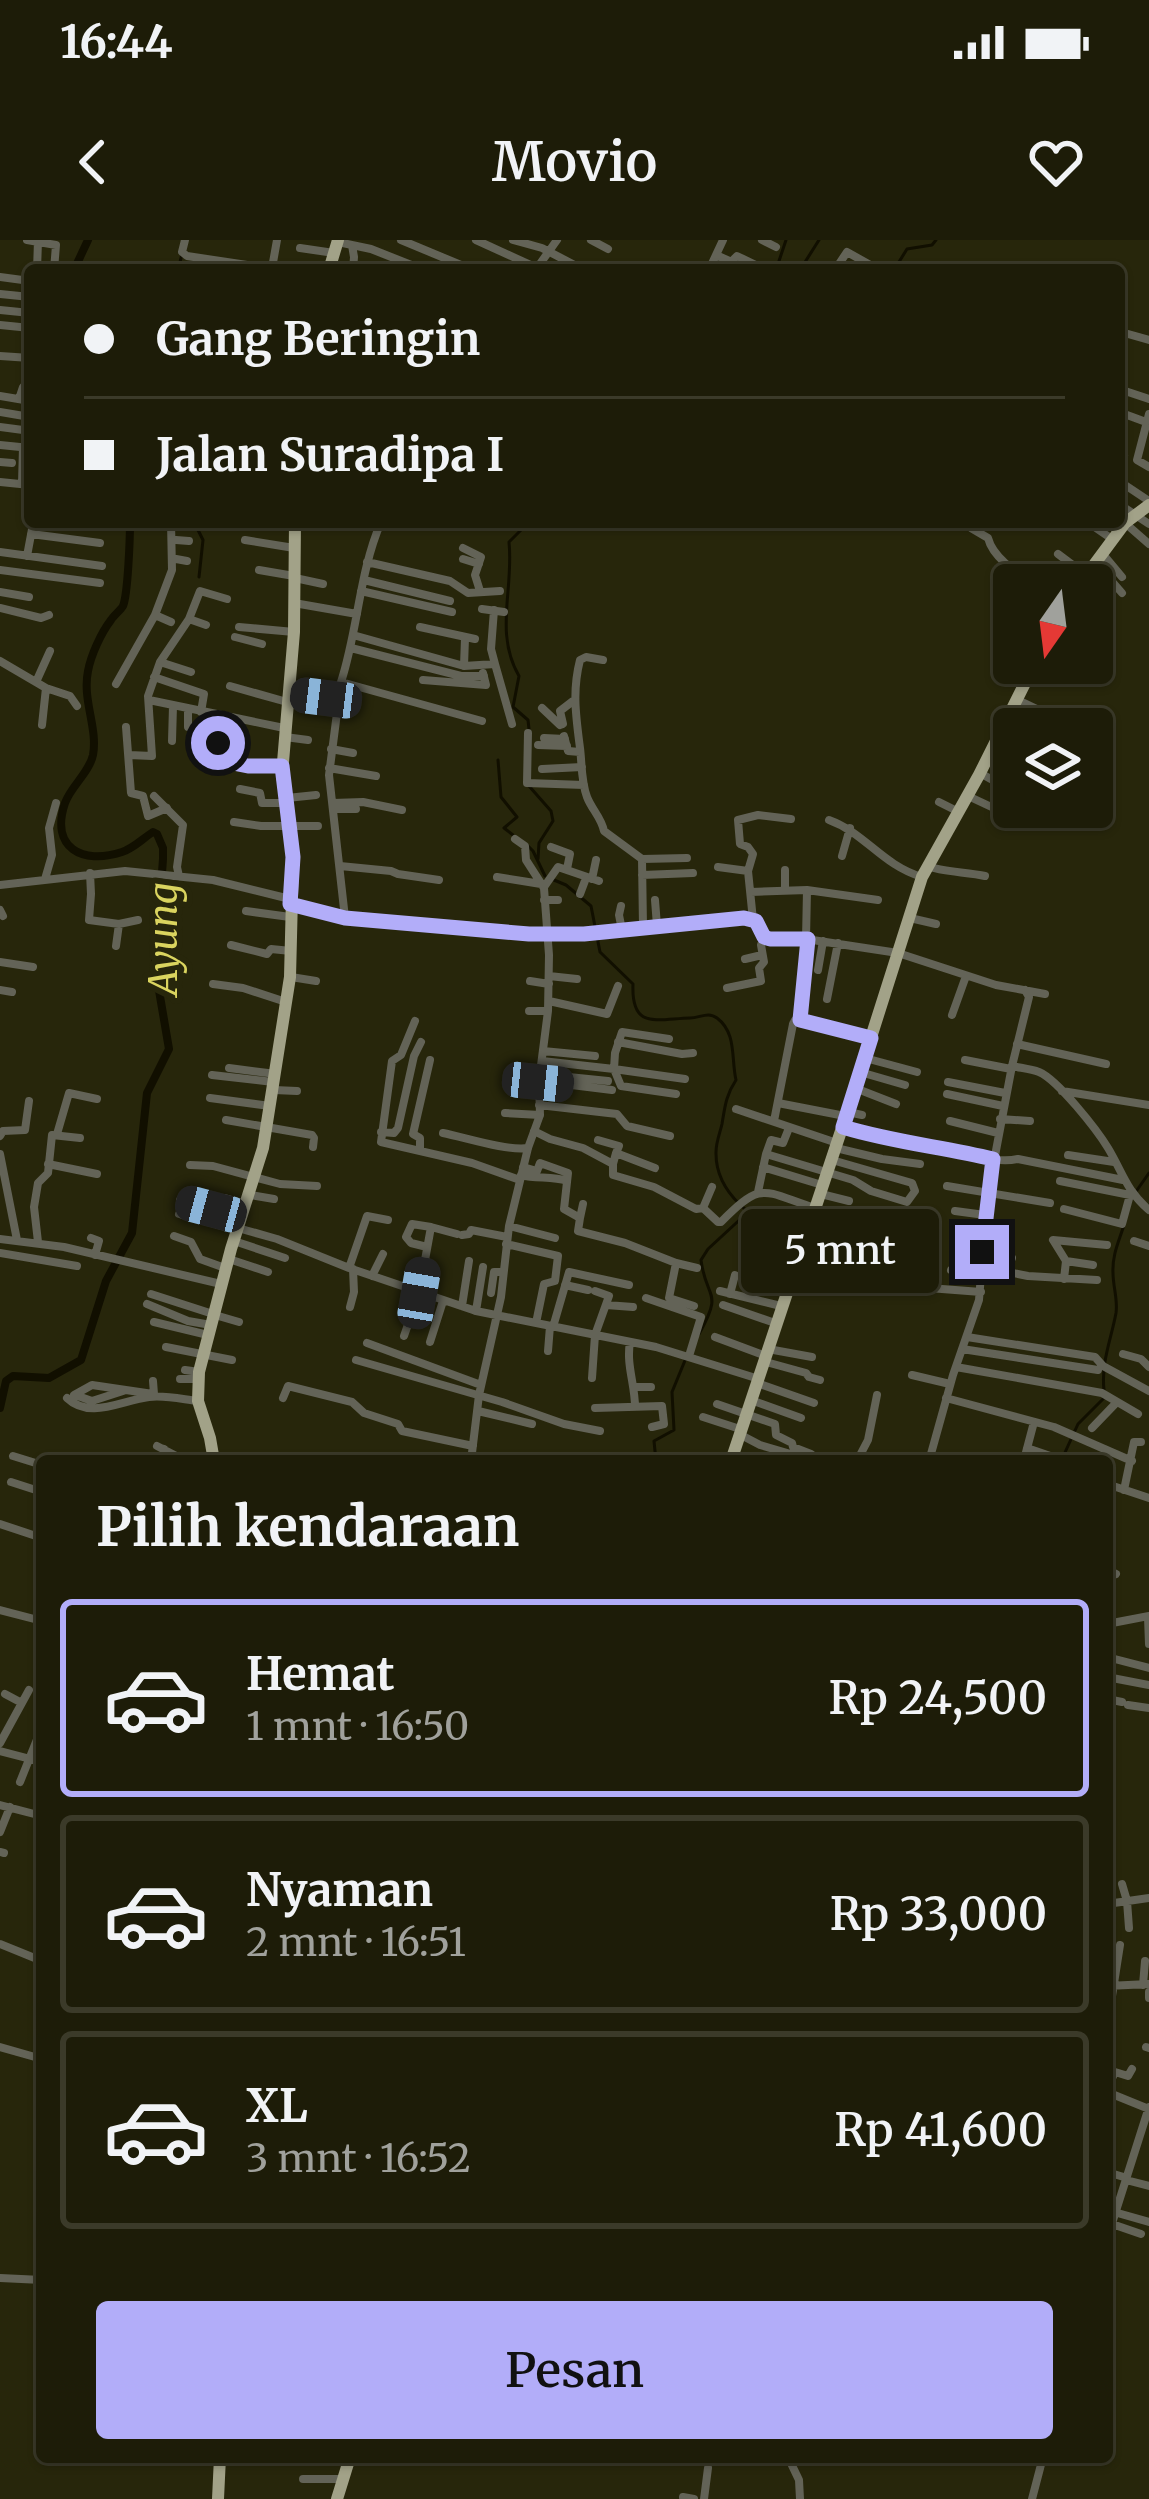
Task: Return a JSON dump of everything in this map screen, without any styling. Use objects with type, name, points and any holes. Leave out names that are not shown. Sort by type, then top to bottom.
[{"type":"main road","points":[[213,1455],[190,1375],[204,1354],[268,1129],[290,977],[290,906],[298,875],[282,766],[294,632],[295,528]]},
{"type":"main road","points":[[1094,564],[1123,528]]},
{"type":"main road","points":[[1014,708],[1025,684]]},
{"type":"main road","points":[[733,1455],[850,1118],[855,1088],[925,871],[993,749]]},
{"type":"main road","points":[[218,2499],[220,2463]]},
{"type":"main road","points":[[337,2499],[348,2463]]},
{"type":"street","points":[[27,240],[56,245],[54,264]]},
{"type":"street","points":[[185,240],[182,252],[188,256],[242,264]]},
{"type":"street","points":[[401,240],[459,264]]},
{"type":"street","points":[[476,240],[526,264]]},
{"type":"street","points":[[512,240],[572,264]]},
{"type":"street","points":[[540,264],[557,240]]},
{"type":"street","points":[[591,240],[608,249]]},
{"type":"street","points":[[712,264],[723,240]]},
{"type":"street","points":[[762,240],[776,247]]},
{"type":"street","points":[[300,248],[371,249],[409,264]]},
{"type":"street","points":[[839,264],[847,252],[868,264]]},
{"type":"street","points":[[716,255],[730,264]]},
{"type":"street","points":[[1126,416],[1148,418],[1137,460],[1149,467]]},
{"type":"street","points":[[0,427],[23,430]]},
{"type":"street","points":[[0,462],[12,463]]},
{"type":"street","points":[[1143,509],[1149,524]]},
{"type":"street","points":[[1143,509],[1149,544]]},
{"type":"street","points":[[116,684],[173,579],[179,562],[172,528]]},
{"type":"street","points":[[345,918],[329,769],[341,682],[379,528]]},
{"type":"street","points":[[971,528],[988,538],[988,545],[1007,564]]},
{"type":"street","points":[[1096,528],[1112,539]]},
{"type":"street","points":[[27,556],[32,529],[100,542]]},
{"type":"street","points":[[174,537],[189,541]]},
{"type":"street","points":[[245,540],[294,548]]},
{"type":"street","points":[[0,552],[102,566]]},
{"type":"street","points":[[463,553],[478,564],[475,575],[480,591]]},
{"type":"street","points":[[1058,554],[1066,564]]},
{"type":"street","points":[[1099,557],[1122,577]]},
{"type":"street","points":[[1099,557],[1122,593]]},
{"type":"street","points":[[367,562],[450,581],[468,593],[500,591]]},
{"type":"street","points":[[0,570],[51,581],[100,583]]},
{"type":"street","points":[[260,570],[323,584]]},
{"type":"street","points":[[363,586],[451,606]]},
{"type":"street","points":[[129,755],[152,755],[149,700],[154,677],[201,590],[227,599]]},
{"type":"street","points":[[0,592],[29,597]]},
{"type":"street","points":[[162,597],[176,602]]},
{"type":"street","points":[[294,602],[357,614]]},
{"type":"street","points":[[0,608],[41,618],[49,615]]},
{"type":"street","points":[[482,608],[499,611],[488,626],[490,649],[512,724]]},
{"type":"street","points":[[154,615],[171,622]]},
{"type":"street","points":[[189,619],[206,625]]},
{"type":"street","points":[[239,627],[294,632]]},
{"type":"street","points":[[420,627],[470,638],[464,666]]},
{"type":"street","points":[[235,638],[262,647],[266,630]]},
{"type":"street","points":[[353,634],[483,671]]},
{"type":"street","points":[[177,639],[190,644]]},
{"type":"street","points":[[351,648],[461,676],[495,664]]},
{"type":"street","points":[[36,682],[50,651]]},
{"type":"street","points":[[603,660],[589,656],[580,660],[573,701],[589,802],[604,831],[642,859],[687,858]]},
{"type":"street","points":[[0,661],[70,696],[77,706]]},
{"type":"street","points":[[160,662],[191,673]]},
{"type":"street","points":[[422,680],[486,685],[483,671]]},
{"type":"street","points":[[154,677],[203,693],[201,712]]},
{"type":"street","points":[[341,682],[482,721]]},
{"type":"street","points":[[230,686],[288,698],[326,698]]},
{"type":"street","points":[[42,725],[46,688]]},
{"type":"street","points":[[149,700],[308,740]]},
{"type":"street","points":[[1018,700],[1036,708]]},
{"type":"street","points":[[542,708],[561,725],[560,711],[573,701]]},
{"type":"street","points":[[172,741],[173,706]]},
{"type":"street","points":[[188,710],[188,727],[212,732]]},
{"type":"street","points":[[225,718],[219,743],[209,743],[208,758],[248,766],[282,766]]},
{"type":"street","points":[[126,727],[132,794],[143,795],[148,816],[167,808]]},
{"type":"street","points":[[529,734],[527,783],[584,785]]},
{"type":"street","points":[[541,741],[565,740],[569,752],[580,752]]},
{"type":"street","points":[[331,749],[353,753]]},
{"type":"street","points":[[542,769],[582,766]]},
{"type":"street","points":[[965,766],[993,780]]},
{"type":"street","points":[[329,769],[376,776]]},
{"type":"street","points":[[240,789],[260,793],[262,804],[316,795]]},
{"type":"street","points":[[154,796],[183,825],[176,875]]},
{"type":"street","points":[[968,796],[993,808]]},
{"type":"street","points":[[334,806],[363,802],[402,810]]},
{"type":"street","points":[[939,802],[958,812]]},
{"type":"street","points":[[45,879],[56,803]]},
{"type":"street","points":[[334,806],[356,809]]},
{"type":"street","points":[[764,937],[754,920],[748,871],[753,854],[740,844],[738,820],[758,815],[791,820]]},
{"type":"street","points":[[829,820],[850,829],[892,865],[985,876]]},
{"type":"street","points":[[234,822],[318,826]]},
{"type":"street","points":[[842,856],[850,829]]},
{"type":"street","points":[[514,838],[525,846],[526,860],[546,882]]},
{"type":"street","points":[[550,847],[570,853],[567,869]]},
{"type":"street","points":[[642,859],[643,927]]},
{"type":"street","points":[[580,894],[596,860]]},
{"type":"street","points":[[340,866],[439,880]]},
{"type":"street","points":[[471,1455],[507,1236],[539,1110],[549,1006],[546,882],[558,867],[587,875]]},
{"type":"street","points":[[718,867],[748,871]]},
{"type":"street","points":[[785,870],[785,890]]},
{"type":"street","points":[[0,885],[116,871],[176,875],[213,880],[290,906],[345,918],[481,932],[584,934],[754,920]]},
{"type":"street","points":[[90,873],[89,920],[119,924],[138,920]]},
{"type":"street","points":[[642,875],[693,873]]},
{"type":"street","points":[[497,877],[546,882]]},
{"type":"street","points":[[751,892],[807,890],[878,900]]},
{"type":"street","points":[[807,890],[818,970]]},
{"type":"street","points":[[544,901],[558,900]]},
{"type":"street","points":[[655,900],[657,926]]},
{"type":"street","points":[[246,911],[290,906]]},
{"type":"street","points":[[620,906],[622,930]]},
{"type":"street","points":[[908,918],[936,924]]},
{"type":"street","points":[[116,946],[119,924]]},
{"type":"street","points":[[764,937],[898,953],[966,976],[1045,994]]},
{"type":"street","points":[[728,988],[761,981],[764,937]]},
{"type":"street","points":[[813,940],[813,956]]},
{"type":"street","points":[[774,1121],[813,940]]},
{"type":"street","points":[[827,999],[838,943]]},
{"type":"street","points":[[231,945],[267,954],[271,949],[292,951]]},
{"type":"street","points":[[745,959],[762,955]]},
{"type":"street","points":[[0,962],[33,967]]},
{"type":"street","points":[[952,1015],[966,976]]},
{"type":"street","points":[[290,977],[316,981]]},
{"type":"street","points":[[530,981],[577,979]]},
{"type":"street","points":[[213,984],[287,1002]]},
{"type":"street","points":[[529,1011],[549,1006],[607,1014],[618,986]]},
{"type":"street","points":[[0,990],[12,992]]},
{"type":"street","points":[[931,1455],[981,1292],[988,1192],[1029,995],[1025,990]]},
{"type":"street","points":[[781,1011],[796,1022],[871,1038]]},
{"type":"street","points":[[415,1022],[401,1055],[392,1060],[383,1143],[532,1178],[567,1181]]},
{"type":"street","points":[[669,1039],[624,1032],[614,1069],[621,1086],[676,1094]]},
{"type":"street","points":[[381,1132],[397,1132],[421,1042]]},
{"type":"street","points":[[618,1042],[693,1053]]},
{"type":"street","points":[[1017,1044],[1106,1064]]},
{"type":"street","points":[[542,1056],[595,1056]]},
{"type":"street","points":[[542,1056],[685,1079]]},
{"type":"street","points":[[420,1150],[420,1138],[412,1134],[430,1060]]},
{"type":"street","points":[[965,1060],[1042,1073],[1098,1134],[1130,1194],[1149,1210]]},
{"type":"street","points":[[863,1065],[917,1072]]},
{"type":"street","points":[[863,1065],[905,1085]]},
{"type":"street","points":[[230,1068],[297,1091]]},
{"type":"street","points":[[212,1075],[275,1082]]},
{"type":"street","points":[[539,1078],[610,1085]]},
{"type":"street","points":[[948,1082],[1005,1093]]},
{"type":"street","points":[[855,1088],[896,1104]]},
{"type":"street","points":[[1060,1090],[1149,1106]]},
{"type":"street","points":[[57,1134],[69,1093],[97,1100]]},
{"type":"street","points":[[947,1094],[1003,1106]]},
{"type":"street","points":[[210,1098],[272,1106]]},
{"type":"street","points":[[0,1136],[3,1131],[25,1130],[29,1101]]},
{"type":"street","points":[[778,1103],[850,1118],[881,1138],[1123,1180]]},
{"type":"street","points":[[736,1109],[789,1128],[830,1168],[849,1201]]},
{"type":"street","points":[[505,1113],[617,1114],[626,1124],[670,1136]]},
{"type":"street","points":[[1000,1119],[1030,1121]]},
{"type":"street","points":[[226,1120],[312,1135],[313,1147]]},
{"type":"street","points":[[950,1121],[998,1133]]},
{"type":"street","points":[[626,1124],[613,1174],[703,1208],[720,1222],[758,1192],[816,1208]]},
{"type":"street","points":[[758,1192],[771,1141],[783,1143],[789,1128]]},
{"type":"street","points":[[535,1131],[655,1168]]},
{"type":"street","points":[[443,1133],[512,1150],[528,1148]]},
{"type":"street","points":[[38,1242],[34,1207],[38,1184],[47,1174],[52,1135],[80,1138]]},
{"type":"street","points":[[598,1140],[616,1154]]},
{"type":"street","points":[[0,1154],[5,1198],[17,1240]]},
{"type":"street","points":[[766,1154],[900,1180],[915,1187],[909,1201],[871,1190],[830,1168]]},
{"type":"street","points":[[1068,1155],[1115,1162]]},
{"type":"street","points":[[763,1167],[830,1168],[882,1159],[920,1164]]},
{"type":"street","points":[[521,1174],[537,1172],[540,1163],[568,1172],[564,1209],[580,1218]]},
{"type":"street","points":[[48,1164],[97,1174]]},
{"type":"street","points":[[190,1165],[213,1166],[282,1184],[317,1186]]},
{"type":"street","points":[[1060,1181],[1130,1194]]},
{"type":"street","points":[[947,1186],[1050,1203]]},
{"type":"street","points":[[703,1208],[712,1187]]},
{"type":"street","points":[[1064,1209],[1122,1224],[1130,1194]]},
{"type":"street","points":[[225,1198],[285,1258]]},
{"type":"street","points":[[179,1214],[241,1219],[274,1199]]},
{"type":"street","points":[[180,1201],[241,1219],[277,1239],[419,1293],[497,1316],[689,1356],[814,1403]]},
{"type":"street","points":[[583,1204],[578,1231],[697,1268]]},
{"type":"street","points":[[956,1211],[985,1216]]},
{"type":"street","points":[[350,1307],[354,1292],[351,1269],[367,1216],[388,1220]]},
{"type":"street","points":[[427,1247],[410,1243],[406,1237],[412,1224],[460,1234],[471,1230],[555,1238]]},
{"type":"street","points":[[404,1336],[419,1293],[430,1227]]},
{"type":"street","points":[[886,1233],[904,1240],[904,1266],[916,1287],[981,1292]]},
{"type":"street","points":[[174,1236],[191,1242],[200,1259],[268,1272]]},
{"type":"street","points":[[507,1236],[558,1256],[555,1281],[533,1280]]},
{"type":"street","points":[[91,1238],[99,1241],[95,1255]]},
{"type":"street","points":[[0,1239],[38,1242],[223,1284]]},
{"type":"street","points":[[963,1239],[1012,1258]]},
{"type":"street","points":[[1064,1279],[1066,1262],[1053,1240],[1107,1245]]},
{"type":"street","points":[[1134,1240],[1149,1246]]},
{"type":"street","points":[[746,1251],[795,1270]]},
{"type":"street","points":[[0,1253],[77,1266]]},
{"type":"street","points":[[372,1276],[383,1254]]},
{"type":"street","points":[[960,1260],[982,1270]]},
{"type":"street","points":[[462,1306],[469,1261]]},
{"type":"street","points":[[1066,1262],[1093,1265]]},
{"type":"street","points":[[676,1263],[669,1298],[694,1306]]},
{"type":"street","points":[[476,1311],[483,1267]]},
{"type":"street","points":[[951,1270],[1097,1280]]},
{"type":"street","points":[[490,1293],[494,1272],[503,1272]]},
{"type":"street","points":[[548,1351],[571,1272],[629,1286]]},
{"type":"street","points":[[735,1275],[725,1292],[783,1306]]},
{"type":"street","points":[[536,1323],[544,1284]]},
{"type":"street","points":[[565,1286],[609,1294],[595,1335],[592,1378]]},
{"type":"street","points":[[151,1294],[211,1326],[223,1342]]},
{"type":"street","points":[[646,1298],[701,1317],[689,1356]]},
{"type":"street","points":[[430,1342],[442,1300]]},
{"type":"street","points":[[147,1304],[211,1326]]},
{"type":"street","points":[[607,1304],[633,1307]]},
{"type":"street","points":[[723,1305],[777,1324]]},
{"type":"street","points":[[154,1322],[211,1326],[239,1322]]},
{"type":"street","points":[[715,1337],[820,1380]]},
{"type":"street","points":[[967,1337],[1091,1356],[1149,1391]]},
{"type":"street","points":[[630,1342],[628,1367],[635,1407]]},
{"type":"street","points":[[368,1343],[564,1424],[600,1431]]},
{"type":"street","points":[[166,1346],[232,1360]]},
{"type":"street","points":[[962,1349],[1098,1370]]},
{"type":"street","points":[[1123,1354],[1149,1367]]},
{"type":"street","points":[[766,1355],[812,1357]]},
{"type":"street","points":[[356,1360],[480,1390]]},
{"type":"street","points":[[956,1367],[1102,1393],[1138,1414]]},
{"type":"street","points":[[912,1375],[950,1384]]},
{"type":"street","points":[[153,1381],[157,1395]]},
{"type":"street","points":[[283,1398],[288,1386],[349,1401],[398,1424],[402,1431],[472,1446]]},
{"type":"street","points":[[635,1388],[652,1388]]},
{"type":"street","points":[[157,1395],[94,1409],[74,1404],[68,1397],[93,1401],[124,1390],[198,1401]]},
{"type":"street","points":[[860,1455],[877,1395]]},
{"type":"street","points":[[946,1399],[1054,1426],[1132,1461]]},
{"type":"street","points":[[1092,1428],[1117,1402]]},
{"type":"street","points":[[717,1404],[801,1418]]},
{"type":"street","points":[[595,1408],[662,1406],[664,1424],[652,1427]]},
{"type":"street","points":[[749,1407],[775,1424],[776,1435],[807,1455]]},
{"type":"street","points":[[478,1411],[532,1424]]},
{"type":"street","points":[[703,1417],[760,1445],[802,1455]]},
{"type":"street","points":[[1034,1421],[1026,1452],[1040,1455]]},
{"type":"street","points":[[1124,1490],[1134,1442],[1142,1442]]},
{"type":"street","points":[[13,1456],[36,1463]]},
{"type":"street","points":[[11,1483],[36,1490]]},
{"type":"street","points":[[1113,1486],[1149,1498]]},
{"type":"street","points":[[0,1524],[36,1536]]},
{"type":"street","points":[[0,1610],[36,1620]]},
{"type":"street","points":[[1113,1623],[1148,1617],[1148,1644]]},
{"type":"street","points":[[1113,1659],[1149,1668]]},
{"type":"street","points":[[1113,1678],[1149,1685]]},
{"type":"street","points":[[28,1690],[1,1741],[36,1761]]},
{"type":"street","points":[[5,1694],[20,1702]]},
{"type":"street","points":[[1113,1700],[1149,1708]]},
{"type":"street","points":[[20,1782],[36,1740]]},
{"type":"street","points":[[1,1826],[5,1806],[36,1814]]},
{"type":"street","points":[[1122,1884],[1129,1928]]},
{"type":"street","points":[[1113,1903],[1149,1898]]},
{"type":"street","points":[[0,1944],[36,1959]]},
{"type":"street","points":[[1113,1974],[1120,1945]]},
{"type":"street","points":[[1113,1986],[1147,1990],[1145,1961]]},
{"type":"street","points":[[0,2047],[36,2057]]},
{"type":"street","points":[[1113,2077],[1115,2072],[1128,2076],[1132,2069]]},
{"type":"street","points":[[1113,2093],[1149,2108],[1113,2210]]},
{"type":"street","points":[[1113,2174],[1149,2186]]},
{"type":"street","points":[[1113,2212],[1148,2222]]},
{"type":"street","points":[[1113,2224],[1142,2234]]},
{"type":"street","points":[[0,2278],[36,2280]]},
{"type":"street","points":[[791,2463],[799,2480],[800,2499]]},
{"type":"street","points":[[1032,2499],[1041,2463]]},
{"type":"street","points":[[704,2499],[708,2468]]},
{"type":"street","points":[[303,2479],[344,2479]]},
{"type":"street","points":[[683,2497],[694,2499]]},
{"type":"waterway","name":"Ayung","points":[[77,264],[88,240]]},
{"type":"waterway","points":[[778,264],[786,240]]},
{"type":"waterway","points":[[804,264],[819,240]]},
{"type":"waterway","points":[[898,264],[907,249],[936,240]]},
{"type":"waterway","points":[[180,264],[182,254]]},
{"type":"waterway","name":"Ayung","points":[[0,1408],[6,1381],[13,1376],[49,1378],[81,1360],[106,1281],[132,1233],[147,1093],[169,1049],[155,967],[163,859],[157,834],[153,832],[122,852],[94,856],[73,849],[62,831],[65,803],[93,755],[88,671],[100,638],[123,606],[130,528]]},
{"type":"waterway","points":[[197,528],[203,540],[199,577]]},
{"type":"waterway","points":[[523,528],[509,542],[506,627],[519,676],[513,707],[528,720],[529,729]]},
{"type":"waterway","points":[[498,760],[501,797],[517,817],[504,828],[513,835]]},
{"type":"waterway","points":[[529,786],[551,811],[553,821],[539,843],[538,859]]},
{"type":"waterway","points":[[526,844],[545,876]]},
{"type":"waterway","points":[[554,880],[591,906],[600,952],[633,984],[633,999],[641,1015],[656,1020],[710,1015],[723,1024],[736,1080],[717,1141],[718,1168],[741,1206],[793,1241]]},
{"type":"waterway","points":[[1135,1193],[1149,1173]]},
{"type":"waterway","points":[[699,1334],[712,1302],[701,1260],[747,1213]]},
{"type":"waterway","points":[[1104,1390],[1116,1308],[1114,1260],[1124,1225]]},
{"type":"waterway","points":[[655,1455],[654,1441],[674,1430],[672,1392],[686,1358]]},
{"type":"waterway","points":[[1064,1455],[1078,1424],[1103,1399]]},
{"type":"route","points":[[218,743],[209,743],[208,758],[248,766],[282,766],[293,857],[290,904],[345,918],[496,933],[584,934],[744,918],[756,921],[770,939],[808,939],[800,1020],[871,1038],[843,1127],[993,1159],[982,1252]]}]
